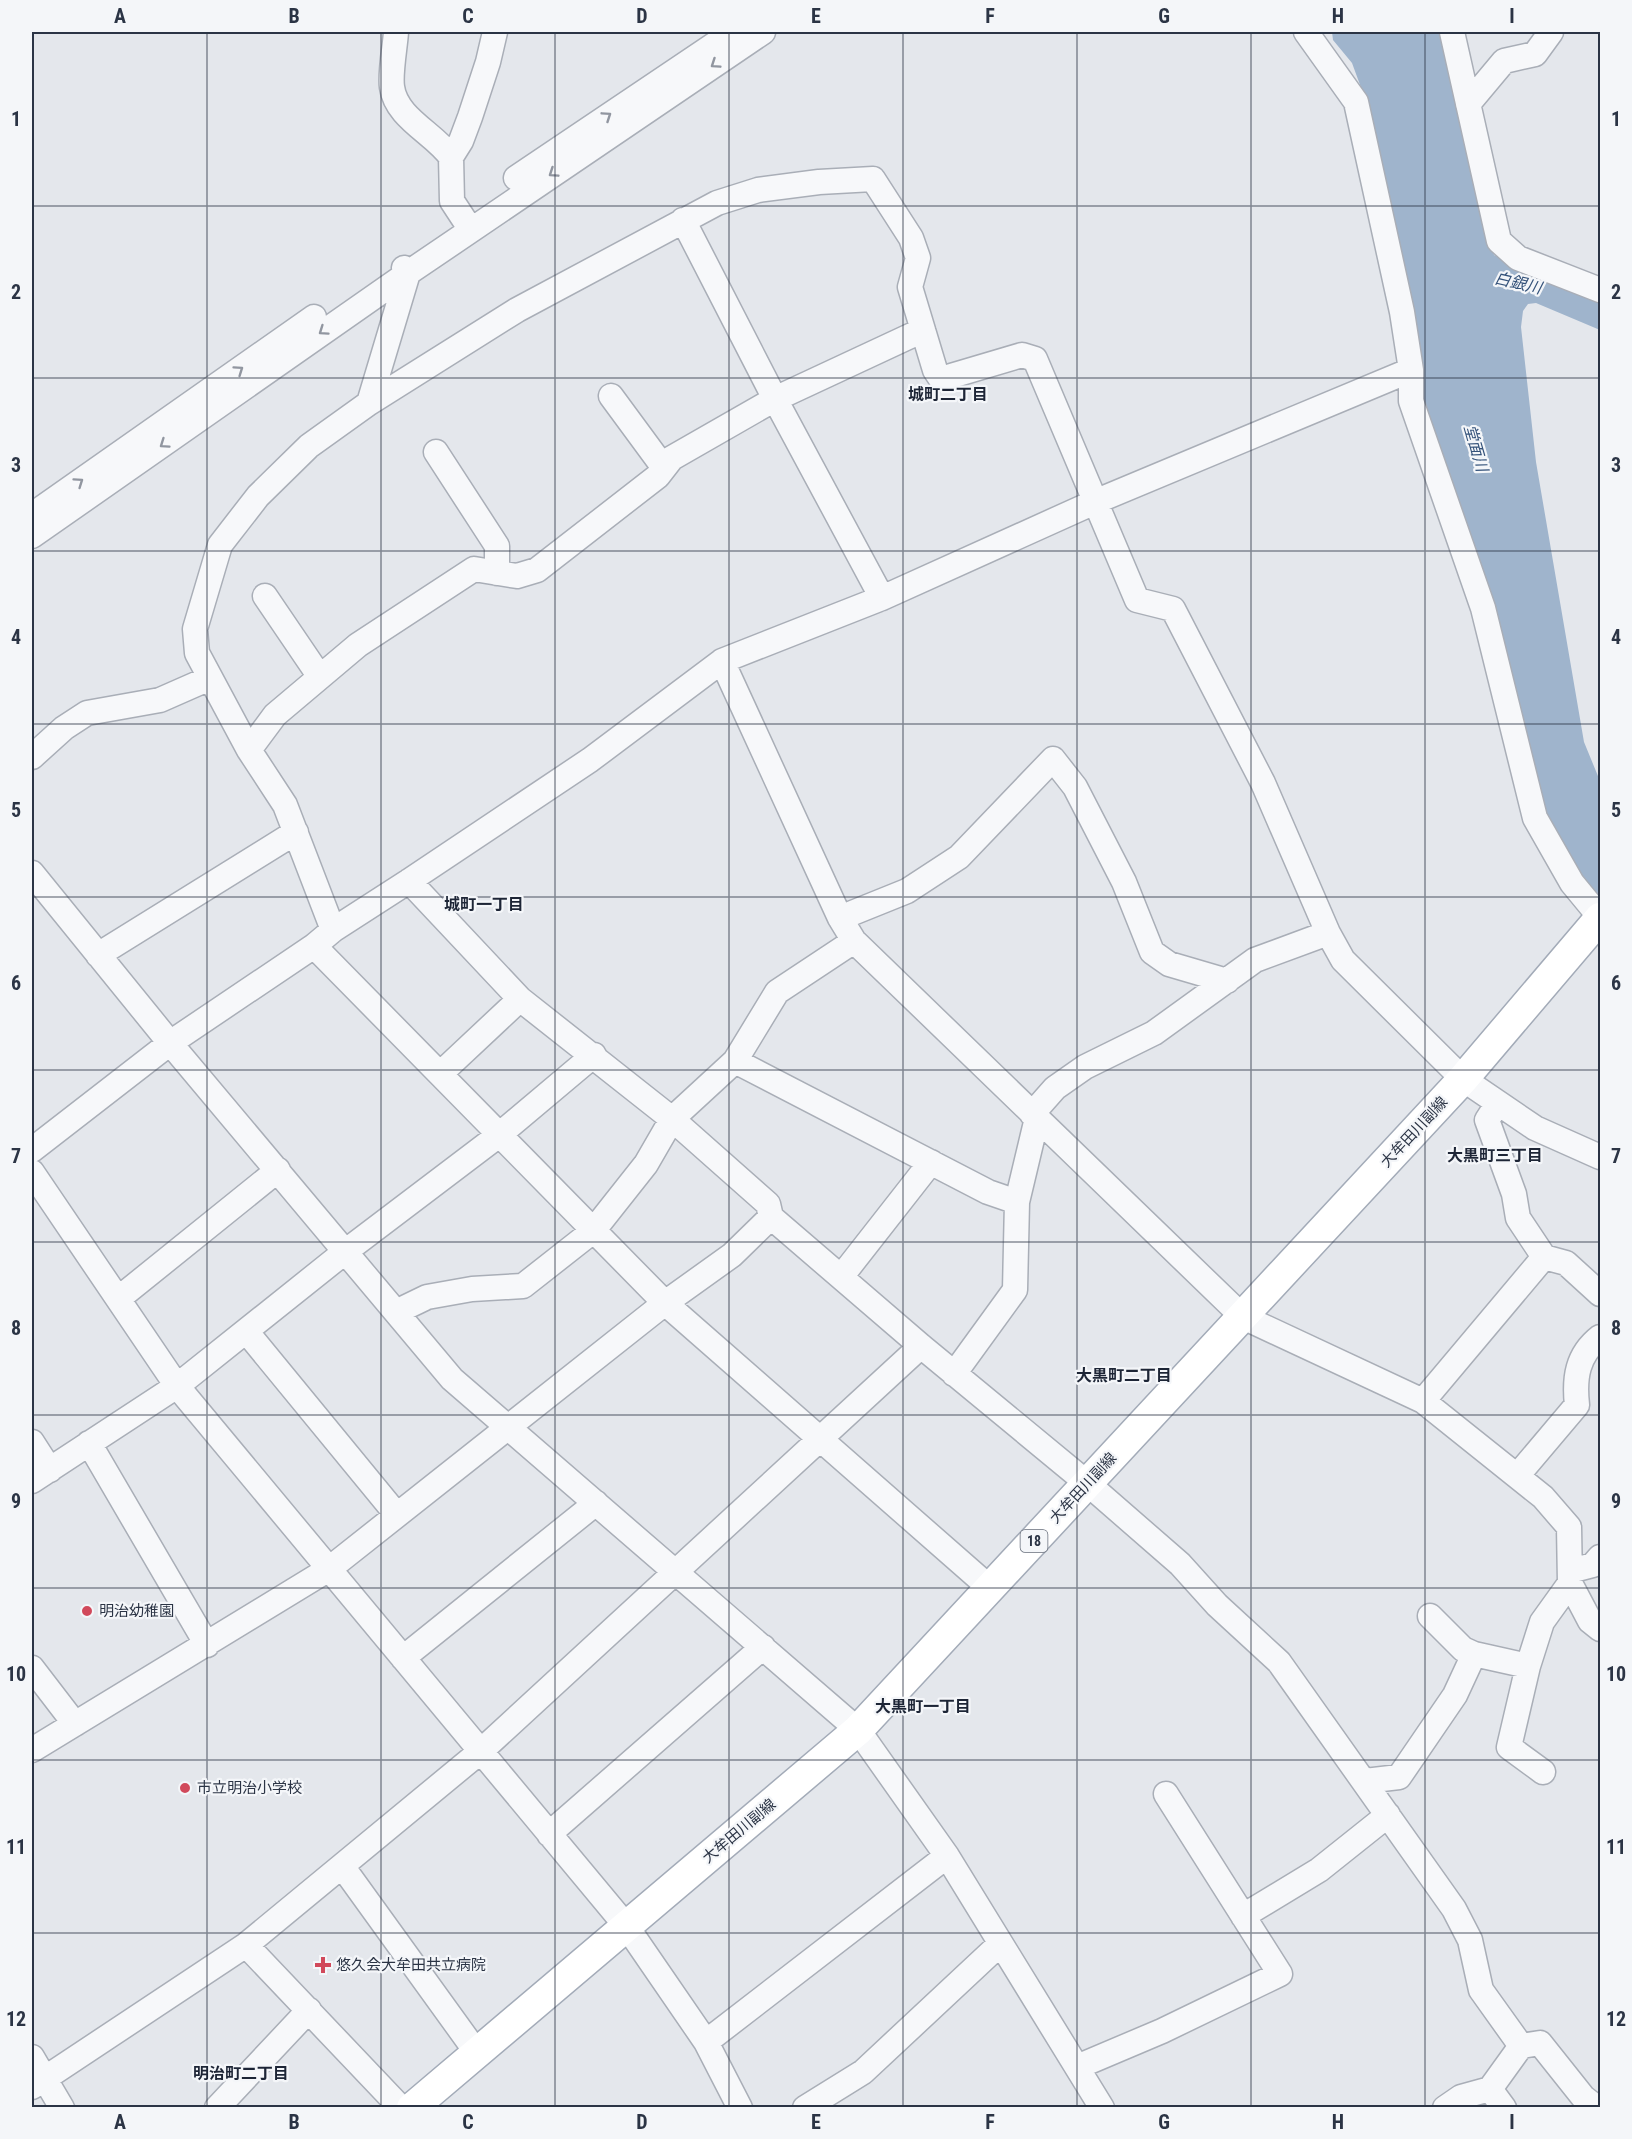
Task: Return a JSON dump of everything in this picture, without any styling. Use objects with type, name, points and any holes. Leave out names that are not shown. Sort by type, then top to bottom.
[{"type":"main road","name":"大牟田川副線","points":[[412,2108],[858,1730],[1463,1079],[1600,917]]},
{"type":"street","points":[[396,32],[392,88],[400,107],[444,146],[451,156],[452,201],[466,223]]},
{"type":"street","points":[[451,156],[461,141],[470,117],[495,32]]},
{"type":"street","points":[[466,223],[565,144],[733,32]]},
{"type":"street","points":[[32,515],[466,223],[763,32]]},
{"type":"street","points":[[1306,32],[1356,102],[1402,312],[1411,370],[1411,401],[1483,608],[1535,818],[1572,883],[1600,917]]},
{"type":"street","points":[[1452,32],[1499,241],[1518,258],[1600,290]]},
{"type":"street","points":[[1468,104],[1504,61],[1535,54],[1551,32]]},
{"type":"street","points":[[333,930],[285,805],[249,750],[197,653],[195,629],[220,545],[258,496],[309,446],[369,403],[517,310],[717,203],[758,190],[819,182],[873,179],[911,238],[918,258],[910,287],[935,370],[941,378],[1022,355],[1035,359],[1137,600],[1173,609],[1263,783],[1328,933],[1343,960],[1463,1079],[1535,1128],[1600,1157]]},
{"type":"street","points":[[683,220],[775,399],[882,598]]},
{"type":"street","points":[[369,403],[403,266]]},
{"type":"street","points":[[32,536],[403,266]]},
{"type":"street","points":[[249,750],[275,715],[358,645],[474,569],[517,576],[537,570],[658,476],[672,458],[775,399],[923,330]]},
{"type":"street","points":[[32,1150],[170,1043],[314,946],[333,930],[590,760],[722,661],[882,598],[1097,501],[1411,370]]},
{"type":"street","points":[[611,396],[664,468]]},
{"type":"street","points":[[436,452],[497,546],[497,573]]},
{"type":"street","points":[[264,596],[320,677]]},
{"type":"street","points":[[722,661],[840,918],[854,941],[1243,1317],[1424,1401],[1543,1497],[1569,1527],[1570,1577],[1590,1621],[1600,1629]]},
{"type":"street","points":[[32,757],[64,728],[87,713],[160,700],[210,678]]},
{"type":"street","points":[[840,918],[907,891],[959,857],[1053,759],[1075,788],[1124,882],[1152,952],[1169,964],[1227,981]]},
{"type":"street","points":[[98,955],[296,832]]},
{"type":"street","points":[[32,873],[170,1043],[452,1379],[858,1730],[947,1856],[1077,2067],[1092,2104]]},
{"type":"street","points":[[409,881],[520,999],[594,1055],[672,1119],[768,1204],[771,1217],[921,1347],[1087,1483],[1180,1564],[1216,1605],[1279,1662],[1454,1909],[1470,1940],[1481,1990],[1521,2046]]},
{"type":"street","points":[[954,1374],[1015,1290],[1017,1202],[1034,1116],[1055,1088],[1085,1067],[1154,1033],[1255,960],[1328,933]]},
{"type":"street","points":[[396,1312],[427,1297],[472,1289],[523,1286],[593,1231],[646,1164],[672,1119],[735,1061],[777,992],[854,941]]},
{"type":"street","points":[[314,946],[664,1303],[990,1588]]},
{"type":"street","points":[[440,1074],[520,999]]},
{"type":"street","points":[[32,1442],[41,1475],[177,1386],[346,1251],[499,1135],[594,1055]]},
{"type":"street","points":[[735,1061],[988,1192],[1017,1202]]},
{"type":"street","points":[[1498,1103],[1487,1120],[1514,1194],[1518,1218],[1544,1257],[1566,1263],[1600,1294]]},
{"type":"street","points":[[841,1277],[931,1162]]},
{"type":"street","points":[[118,1299],[278,1170]]},
{"type":"street","points":[[32,1172],[177,1386],[627,1927],[706,2042],[740,2107]]},
{"type":"street","points":[[32,1750],[329,1569],[664,1303],[732,1255],[771,1217]]},
{"type":"street","points":[[1424,1401],[1544,1257]]},
{"type":"street","points":[[246,1331],[397,1515]]},
{"type":"street","points":[[1517,1476],[1577,1405],[1575,1381],[1581,1359],[1600,1336]]},
{"type":"street","points":[[38,2082],[246,1945],[481,1751],[921,1347]]},
{"type":"street","points":[[89,1443],[207,1644]]},
{"type":"street","points":[[404,1658],[596,1503]]},
{"type":"street","points":[[1543,1772],[1509,1747],[1528,1666],[1542,1622],[1570,1577],[1593,1564],[1600,1557]]},
{"type":"street","points":[[1430,1616],[1462,1649],[1474,1654],[1528,1666]]},
{"type":"street","points":[[549,1834],[763,1647]]},
{"type":"street","points":[[1365,1781],[1399,1777],[1455,1695],[1474,1654]]},
{"type":"street","points":[[32,1668],[75,1724]]},
{"type":"street","points":[[1077,2067],[1162,2031],[1280,1974],[1166,1794]]},
{"type":"street","points":[[1243,1916],[1320,1870],[1388,1815]]},
{"type":"street","points":[[706,2042],[947,1856]]},
{"type":"street","points":[[342,1866],[477,2053]]},
{"type":"street","points":[[805,2108],[864,2072],[1000,1944]]},
{"type":"street","points":[[246,1945],[400,2108]]},
{"type":"street","points":[[217,2108],[309,2010]]},
{"type":"street","points":[[1521,2046],[1540,2043],[1583,2097],[1597,2108]]},
{"type":"street","points":[[1445,2108],[1461,2097],[1497,2098],[1521,2046]]},
{"type":"street","points":[[32,2057],[38,2082],[62,2108]]},
{"type":"water","points":[[1332,32],[1446,32],[1494,255],[1510,263],[1600,295],[1600,330],[1536,303],[1528,304],[1523,311],[1521,327],[1536,462],[1584,742],[1600,781],[1600,899],[1561,846],[1544,813],[1423,406],[1363,93],[1352,63],[1333,40]]},
{"type":"place","name":"明治幼稚園","points":[[87,1611]]},
{"type":"place","name":"市立明治小学校","points":[[185,1788]]},
{"type":"place","name":"悠久会大牟田共立病院","points":[[323,1965]]},
{"type":"district","name":"城町二丁目","points":[[948,394]]},
{"type":"district","name":"城町一丁目","points":[[484,904]]},
{"type":"district","name":"大黒町三丁目","points":[[1495,1155]]},
{"type":"district","name":"大黒町二丁目","points":[[1124,1375]]},
{"type":"district","name":"大黒町一丁目","points":[[923,1706]]},
{"type":"district","name":"明治町二丁目","points":[[241,2073]]},
{"type":"water label","name":"白銀川","points":[[1518,283]]},
{"type":"water label","name":"堂面川","points":[[1476,448]]}]
